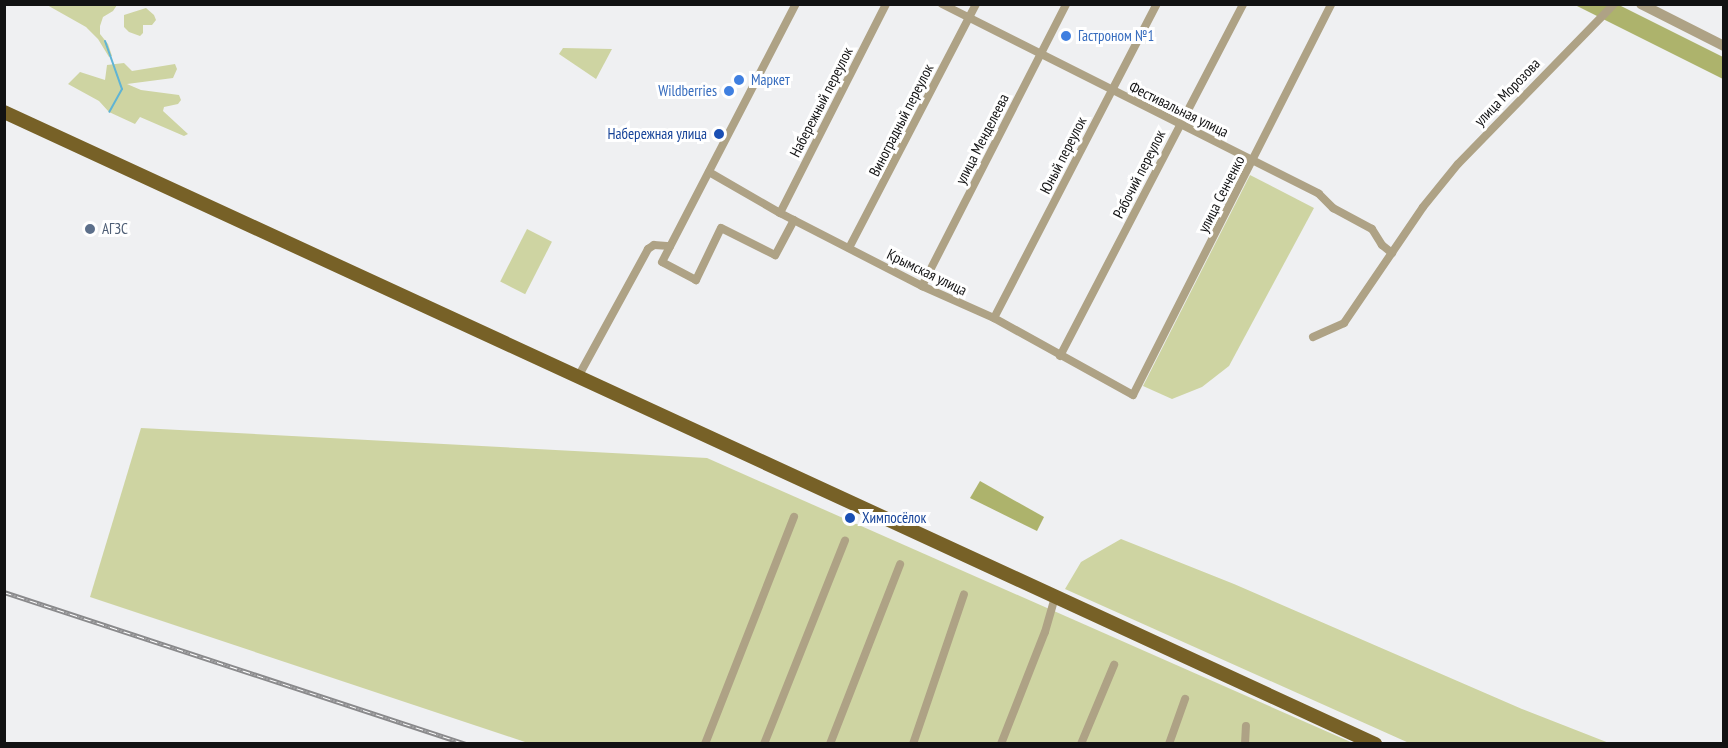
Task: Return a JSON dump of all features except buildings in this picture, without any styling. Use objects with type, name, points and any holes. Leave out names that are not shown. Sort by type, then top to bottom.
[{"type":"main road","points":[[4,112],[1374,744]]},
{"type":"street","points":[[794,220],[775,255],[721,228],[696,280],[662,262],[796,4]]},
{"type":"street","name":"Набережный переулок","points":[[780,213],[886,4]]},
{"type":"street","name":"Фестивальная улица","points":[[942,4],[1319,194],[1333,208],[1372,230],[1382,245],[1392,253]]},
{"type":"street","name":"Виноградный переулок","points":[[849,248],[976,4]]},
{"type":"street","name":"улица Менделеева","points":[[922,286],[1066,4]]},
{"type":"street","name":"Юный переулок","points":[[994,318],[1157,4]]},
{"type":"street","name":"Рабочий переулок","points":[[1060,356],[1243,4]]},
{"type":"street","name":"улица Сенченко","points":[[1133,395],[1331,4]]},
{"type":"street","name":"улица Морозова","points":[[1313,336],[1344,323],[1426,204],[1458,164],[1614,4]]},
{"type":"street","points":[[1641,4],[1724,46]]},
{"type":"street","name":"Крымская улица","points":[[709,172],[780,213],[922,286],[994,318],[1133,395]]},
{"type":"street","points":[[578,377],[648,249],[654,245],[670,246]]},
{"type":"street","points":[[705,744],[794,518]]},
{"type":"street","points":[[764,744],[845,540]]},
{"type":"street","points":[[830,744],[900,564]]},
{"type":"street","points":[[913,744],[964,594]]},
{"type":"street","points":[[1001,744],[1045,632],[1055,596]]},
{"type":"street","points":[[1081,744],[1114,665]]},
{"type":"street","points":[[1169,744],[1185,699]]},
{"type":"street","points":[[1245,744],[1246,726]]},
{"type":"green space","points":[[47,5],[117,5],[113,11],[103,17],[100,26],[100,34],[108,44],[112,56],[109,57],[98,39],[86,27]]},
{"type":"green space","points":[[1575,5],[1619,5],[1723,57],[1723,79]]},
{"type":"green space","points":[[146,8],[156,20],[152,25],[143,25],[143,33],[140,36],[129,32],[124,27],[124,15]]},
{"type":"green space","points":[[563,48],[612,49],[596,79],[559,54]]},
{"type":"green space","points":[[124,63],[132,71],[175,64],[177,69],[173,78],[127,84],[141,90],[179,95],[181,100],[178,104],[164,107],[163,111],[188,134],[184,136],[140,117],[135,124],[109,112],[99,101],[68,84],[80,72],[105,80],[107,65]]},
{"type":"green space","points":[[1250,175],[1314,208],[1229,366],[1202,387],[1172,399],[1143,386]]},
{"type":"green space","points":[[527,229],[552,242],[525,294],[500,282]]},
{"type":"green space","points":[[141,428],[707,458],[1353,743],[528,743],[90,597]]},
{"type":"green space","points":[[980,481],[1044,517],[1037,531],[970,498]]},
{"type":"green space","points":[[1121,539],[1234,584],[1522,709],[1609,743],[1409,743],[1065,589],[1081,562]]},
{"type":"waterway","points":[[105,41],[122,89],[109,112]]},
{"type":"railway","points":[[4,592],[466,744]]},
{"type":"place","name":"Гастроном №1","points":[[1066,36]]},
{"type":"place","name":"Маркет","points":[[739,80]]},
{"type":"place","name":"Wildberries","points":[[729,91]]},
{"type":"place","name":"Набережная улица","points":[[719,134]]},
{"type":"place","name":"АГЗС","points":[[90,229]]},
{"type":"place","name":"Химпосёлок","points":[[850,518]]}]
